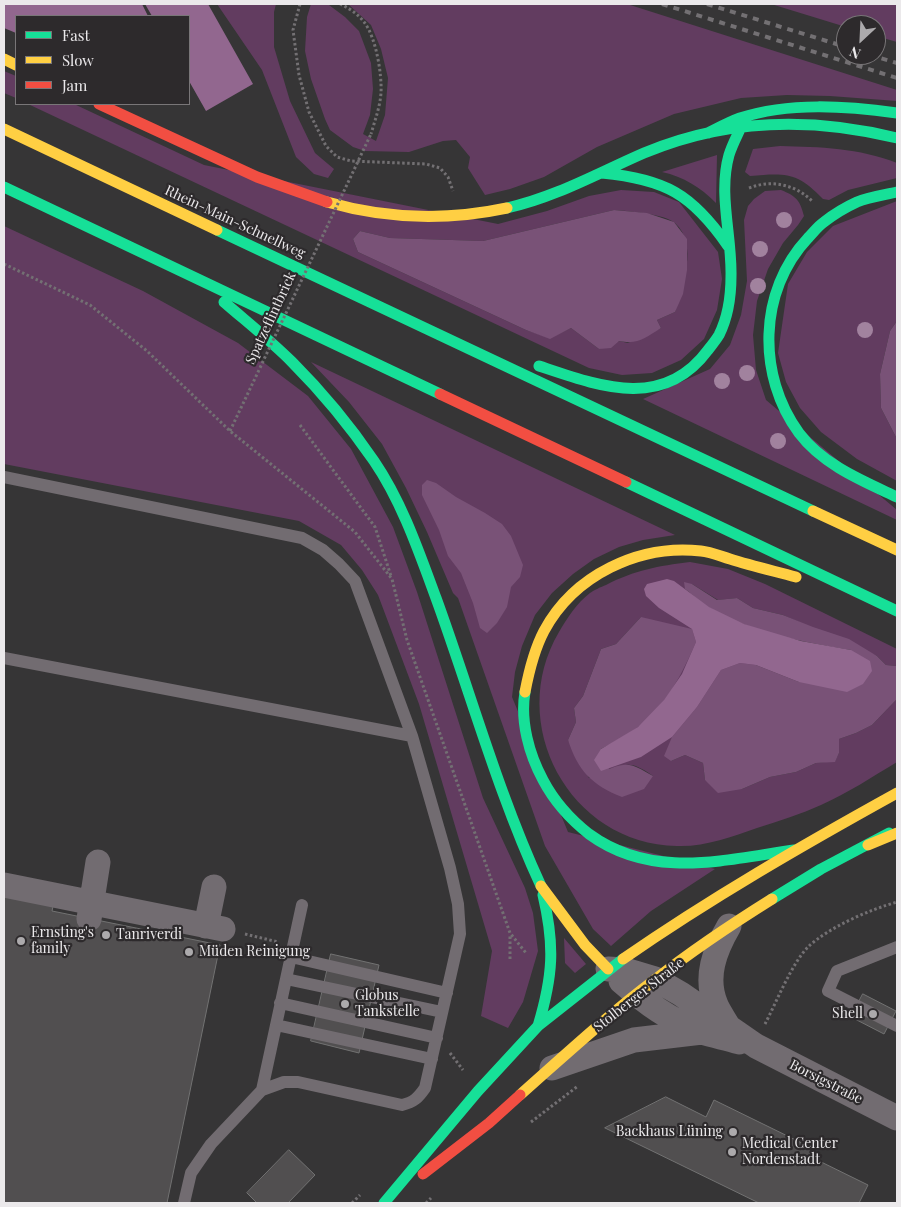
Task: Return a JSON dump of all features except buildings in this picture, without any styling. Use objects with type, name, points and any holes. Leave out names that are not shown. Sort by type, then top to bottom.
[{"type":"main road","points":[[100,105],[252,176],[324,203],[408,217],[459,216],[509,208],[557,193],[656,149],[708,133],[738,119],[765,113],[810,108],[842,108],[897,113]]},
{"type":"main road","points":[[708,133],[775,123],[810,123],[844,126],[897,138]]},
{"type":"main road","points":[[844,126],[897,149]]},
{"type":"main road","points":[[426,329],[612,388],[629,390],[647,388],[664,384],[680,376],[707,353],[717,339],[725,323],[730,306],[731,288],[725,202],[726,167],[732,142],[741,128]]},
{"type":"main road","name":"Rhein-Main-Schnellweg","points":[[4,129],[426,329]]},
{"type":"main road","points":[[602,172],[628,174],[652,180],[676,191],[697,206],[714,224],[728,246]]},
{"type":"main road","points":[[4,187],[897,611]]},
{"type":"main road","points":[[897,192],[866,199],[845,208],[810,235],[795,252],[775,290],[769,311],[767,333],[767,355],[771,376],[778,397],[800,434],[815,450],[838,468],[897,497]]},
{"type":"main road","points":[[194,277],[292,362],[345,420],[375,462],[395,498],[417,545],[459,660],[501,789],[522,845],[541,886],[585,945],[608,969]]},
{"type":"main road","points":[[426,329],[897,550]]},
{"type":"main road","points":[[794,850],[708,862],[665,863],[632,856],[608,846],[586,832],[567,815],[551,795],[538,772],[529,748],[524,697],[528,671],[543,631],[563,603],[581,585],[602,571],[626,560],[651,553],[676,550],[702,551],[866,596]]},
{"type":"main road","points":[[385,1203],[478,1090],[538,1026],[608,969],[678,921],[794,850],[897,793]]},
{"type":"main road","points":[[868,845],[897,828]]},
{"type":"main road","points":[[868,845],[897,833]]},
{"type":"main road","name":"Stolberger Straße","points":[[385,1203],[489,1122],[646,987],[730,926],[821,869],[868,845]]},
{"type":"main road","points":[[538,1026],[552,969],[551,932],[541,886]]},
{"type":"street","points":[[90,911],[98,862]]},
{"type":"street","points":[[4,885],[90,911],[214,927],[214,887]]},
{"type":"street","name":"Borsigstraße","points":[[730,926],[719,944],[712,963],[711,983],[716,1006],[728,1026],[756,1046],[895,1111]]},
{"type":"street","points":[[608,969],[625,970],[646,987],[681,994],[728,1026]]},
{"type":"street","name":"Borsigstraße","points":[[646,987],[659,1011],[680,1023],[702,1032],[756,1046]]},
{"type":"street","name":"Stolberger Straße","points":[[552,1068],[634,1040],[702,1032]]},
{"type":"lane","points":[[4,477],[302,538],[323,550],[339,564],[355,582],[412,736],[450,868],[458,904],[460,934],[425,1088],[418,1099],[402,1105],[298,1082],[284,1082],[262,1090],[211,1144],[199,1160],[191,1173],[184,1203]]},
{"type":"lane","points":[[4,658],[412,736]]},
{"type":"lane","points":[[262,1090],[302,905]]},
{"type":"lane","points":[[897,946],[837,971],[828,991],[897,1026]]},
{"type":"lane","points":[[292,951],[329,965],[446,993]]},
{"type":"lane","points":[[286,979],[442,1012]]},
{"type":"lane","points":[[280,1003],[436,1038]]},
{"type":"lane","points":[[276,1025],[432,1059]]},
{"type":"path","points":[[300,4],[293,30],[299,75],[309,112],[326,146],[337,157],[351,161],[426,164],[440,168],[448,177],[459,216]]},
{"type":"path","name":"Spatzeflintbrick","points":[[4,264],[90,305],[147,351],[230,431],[371,134],[377,115],[381,92],[379,59],[365,23],[350,9],[340,4]]},
{"type":"path","points":[[725,202],[742,191],[757,185],[782,185],[805,194],[817,206],[826,221]]},
{"type":"path","points":[[300,425],[376,526],[392,579]]},
{"type":"path","points":[[766,1023],[794,967],[807,948],[831,929],[897,902]]},
{"type":"path","points":[[214,927],[292,951]]},
{"type":"path","points":[[510,933],[510,959]]},
{"type":"path","points":[[436,1038],[471,1078],[478,1090]]},
{"type":"path","points":[[528,1124],[580,1085]]},
{"type":"path","points":[[426,1203],[432,1198]]},
{"type":"shaded area","points":[[4,4],[142,4],[148,15],[15,15],[15,33],[4,28]]},
{"type":"shaded area","points":[[145,4],[208,4],[253,84],[206,111],[190,83],[190,15],[151,15]]},
{"type":"shaded area","points":[[217,4],[276,4],[274,12],[274,47],[290,101],[315,153],[334,169],[328,178],[314,174],[296,157],[262,70]]},
{"type":"shaded area","points":[[311,4],[329,5],[359,31],[371,63],[373,89],[370,115],[363,134],[376,141],[385,115],[388,78],[381,49],[371,25],[348,4],[627,4],[897,90],[897,101],[787,95],[741,98],[674,114],[597,147],[544,177],[510,189],[485,195],[468,168],[470,157],[456,140],[443,141],[409,152],[365,151],[353,147],[330,130],[311,79],[305,51],[307,17]]},
{"type":"shaded area","points":[[771,4],[897,4],[897,42],[886,39],[886,15],[836,15],[836,24]]},
{"type":"shaded area","points":[[4,71],[15,76],[15,98],[4,93]]},
{"type":"shaded area","points":[[30,105],[76,105],[204,165],[498,224],[547,211],[589,196],[621,190],[654,192],[679,202],[718,252],[722,279],[717,310],[704,339],[681,360],[652,373],[622,375],[589,368]],"holes":[[[614,210],[637,212],[670,220],[682,232],[686,243],[687,266],[675,312],[657,320],[661,328],[628,343],[619,341],[599,349],[571,328],[550,338],[526,330],[358,252],[353,239],[360,231],[390,238],[483,241]]]},
{"type":"shaded area","points":[[780,146],[839,149],[883,158],[897,163],[897,178],[848,190],[829,200],[823,199],[806,184],[790,176],[750,176],[745,172],[753,149]]},
{"type":"shaded area","points":[[717,155],[716,203],[691,183],[662,172]]},
{"type":"shaded area","points":[[781,190],[797,199],[804,216],[783,243],[768,269],[757,301],[753,335],[756,370],[766,400],[897,510],[897,520],[643,399],[710,369],[730,345],[741,315],[747,281],[744,220],[748,206],[765,191]]},
{"type":"shaded area","points":[[897,201],[897,321],[890,331],[880,374],[881,408],[897,439],[897,481],[857,459],[821,432],[800,408],[786,382],[778,353],[788,284],[807,252],[833,226]]},
{"type":"shaded area","points":[[614,210],[647,213],[674,222],[687,239],[687,270],[683,294],[675,312],[657,320],[661,328],[641,340],[631,342],[619,341],[611,348],[599,349],[571,328],[550,339],[526,330],[358,252],[353,239],[360,231],[390,238],[483,241]]},
{"type":"shaded area","points":[[4,226],[143,291],[238,343],[308,396],[351,449],[393,527],[417,592],[483,798],[525,888],[533,913],[538,951],[523,1002],[508,1028],[481,1016],[492,951],[419,704],[378,595],[362,570],[341,545],[299,521],[4,464]]},
{"type":"shaded area","points":[[897,321],[897,439],[881,408],[880,374],[890,331]]},
{"type":"shaded area","points":[[311,362],[675,535],[643,540],[619,547],[594,559],[573,574],[552,593],[535,615],[522,646],[515,672],[512,697],[568,832],[715,869],[651,911],[611,946],[593,929],[545,846],[458,598],[453,593],[406,488],[382,444],[349,402]]},
{"type":"shaded area","points":[[427,480],[436,483],[502,524],[511,536],[523,565],[520,577],[511,587],[507,607],[497,623],[487,633],[480,628],[473,603],[461,573],[448,556],[439,530],[422,495],[422,485]]},
{"type":"shaded area","points":[[690,562],[728,569],[765,584],[897,649],[897,666],[886,665],[877,656],[783,615],[753,608],[737,598],[718,600],[692,584],[685,589],[709,607],[744,624],[799,682],[756,665],[671,761],[685,755],[703,763],[705,780],[742,789],[770,777],[796,772],[816,763],[835,761],[839,753],[839,739],[872,725],[897,699],[897,762],[850,790],[813,808],[728,838],[698,845],[677,846],[639,840],[605,825],[578,801],[557,772],[544,739],[539,704],[544,667],[559,632],[577,606],[593,591],[637,572]],"holes":[[[641,617],[601,771],[632,765],[653,776],[589,778],[568,740],[576,722],[574,708],[583,696],[601,649],[616,644]]]},
{"type":"shaded area","points":[[667,579],[674,581],[709,607],[744,624],[801,641],[851,650],[870,661],[872,671],[863,684],[847,692],[799,682],[756,665],[740,663],[721,670],[697,707],[672,737],[641,757],[601,771],[594,760],[601,749],[638,727],[664,700],[682,674],[696,642],[692,629],[659,608],[646,596],[644,589],[647,584]]},
{"type":"shaded area","points":[[684,582],[692,584],[717,600],[737,598],[753,608],[783,615],[849,639],[877,656],[886,665],[897,666],[897,699],[872,725],[839,739],[839,753],[835,762],[816,763],[796,772],[770,777],[742,789],[718,793],[705,780],[703,763],[685,755],[671,761],[664,756],[672,737],[697,707],[721,670],[740,663],[756,665],[799,682],[851,650],[796,640],[743,624],[703,604],[685,589]]},
{"type":"shaded area","points":[[641,617],[692,629],[696,642],[679,677],[657,709],[648,719],[633,730],[601,749],[609,769],[622,765],[631,765],[653,776],[644,789],[622,797],[602,787],[588,776],[576,760],[568,740],[576,722],[574,708],[583,696],[601,649],[616,644]]},
{"type":"shaded area","points":[[564,938],[586,964],[575,973],[565,963]]},
{"type":"railway","points":[[662,4],[897,78]]},
{"type":"railway","points":[[707,4],[836,44]]},
{"type":"railway","points":[[886,60],[897,63]]},
{"type":"traffic: fast","points":[[708,133],[740,118],[778,109],[838,107],[897,113]]},
{"type":"traffic: fast","points":[[507,208],[543,198],[644,153],[706,133],[769,125],[801,125],[865,131],[897,138]]},
{"type":"traffic: fast","points":[[539,366],[584,381],[607,386],[651,387],[671,381],[690,369],[708,350],[722,328],[730,298],[731,261],[725,185],[729,155],[741,127]]},
{"type":"traffic: fast","points":[[602,173],[643,180],[675,192],[702,214],[728,246]]},
{"type":"traffic: fast","points":[[4,187],[440,394]]},
{"type":"traffic: fast","points":[[897,192],[853,204],[835,214],[808,238],[792,259],[780,283],[772,308],[769,334],[770,360],[776,386],[785,410],[799,433],[820,454],[844,471],[897,497]]},
{"type":"traffic: fast","points":[[217,230],[813,511]]},
{"type":"traffic: fast","points":[[224,302],[284,354],[325,397],[365,448],[393,493],[423,563],[511,815],[541,886]]},
{"type":"traffic: fast","points":[[626,482],[897,611]]},
{"type":"traffic: fast","points":[[525,692],[524,714],[527,737],[543,780],[557,802],[589,834],[613,848],[638,857],[663,862],[715,861],[794,850]]},
{"type":"traffic: fast","points":[[772,899],[821,869],[889,833]]},
{"type":"traffic: fast","points":[[538,1026],[547,992],[551,961],[551,946],[543,895]]},
{"type":"traffic: fast","points":[[384,1203],[478,1091],[538,1026],[623,959]]},
{"type":"traffic: slow","points":[[4,59],[15,64]]},
{"type":"traffic: slow","points":[[4,129],[217,230]]},
{"type":"traffic: slow","points":[[327,202],[371,212],[416,216],[461,215],[507,208]]},
{"type":"traffic: slow","points":[[813,511],[897,550]]},
{"type":"traffic: slow","points":[[525,692],[537,646],[557,611],[572,594],[610,567],[632,558],[655,553],[678,550],[701,551],[796,577]]},
{"type":"traffic: slow","points":[[623,959],[656,936],[758,873],[897,793]]},
{"type":"traffic: slow","points":[[868,845],[897,833]]},
{"type":"traffic: slow","points":[[541,886],[585,945],[608,969]]},
{"type":"traffic: slow","points":[[520,1095],[586,1036],[670,968],[772,899]]},
{"type":"traffic: jam","points":[[101,105],[257,177],[327,202]]},
{"type":"traffic: jam","points":[[440,394],[626,482]]},
{"type":"traffic: jam","points":[[423,1174],[489,1123],[520,1095]]},
{"type":"place","name":"Tanriverdi","points":[[106,935]]},
{"type":"place","name":"Ernsting's family","points":[[21,941]]},
{"type":"place","name":"Müden Reinigung","points":[[189,952]]},
{"type":"place","name":"Globus Tankstelle","points":[[345,1004]]},
{"type":"place","name":"Shell","points":[[873,1014]]},
{"type":"place","name":"Backhaus Lüning","points":[[733,1132]]},
{"type":"place","name":"Medical Center Nordenstadt","points":[[732,1152]]}]
